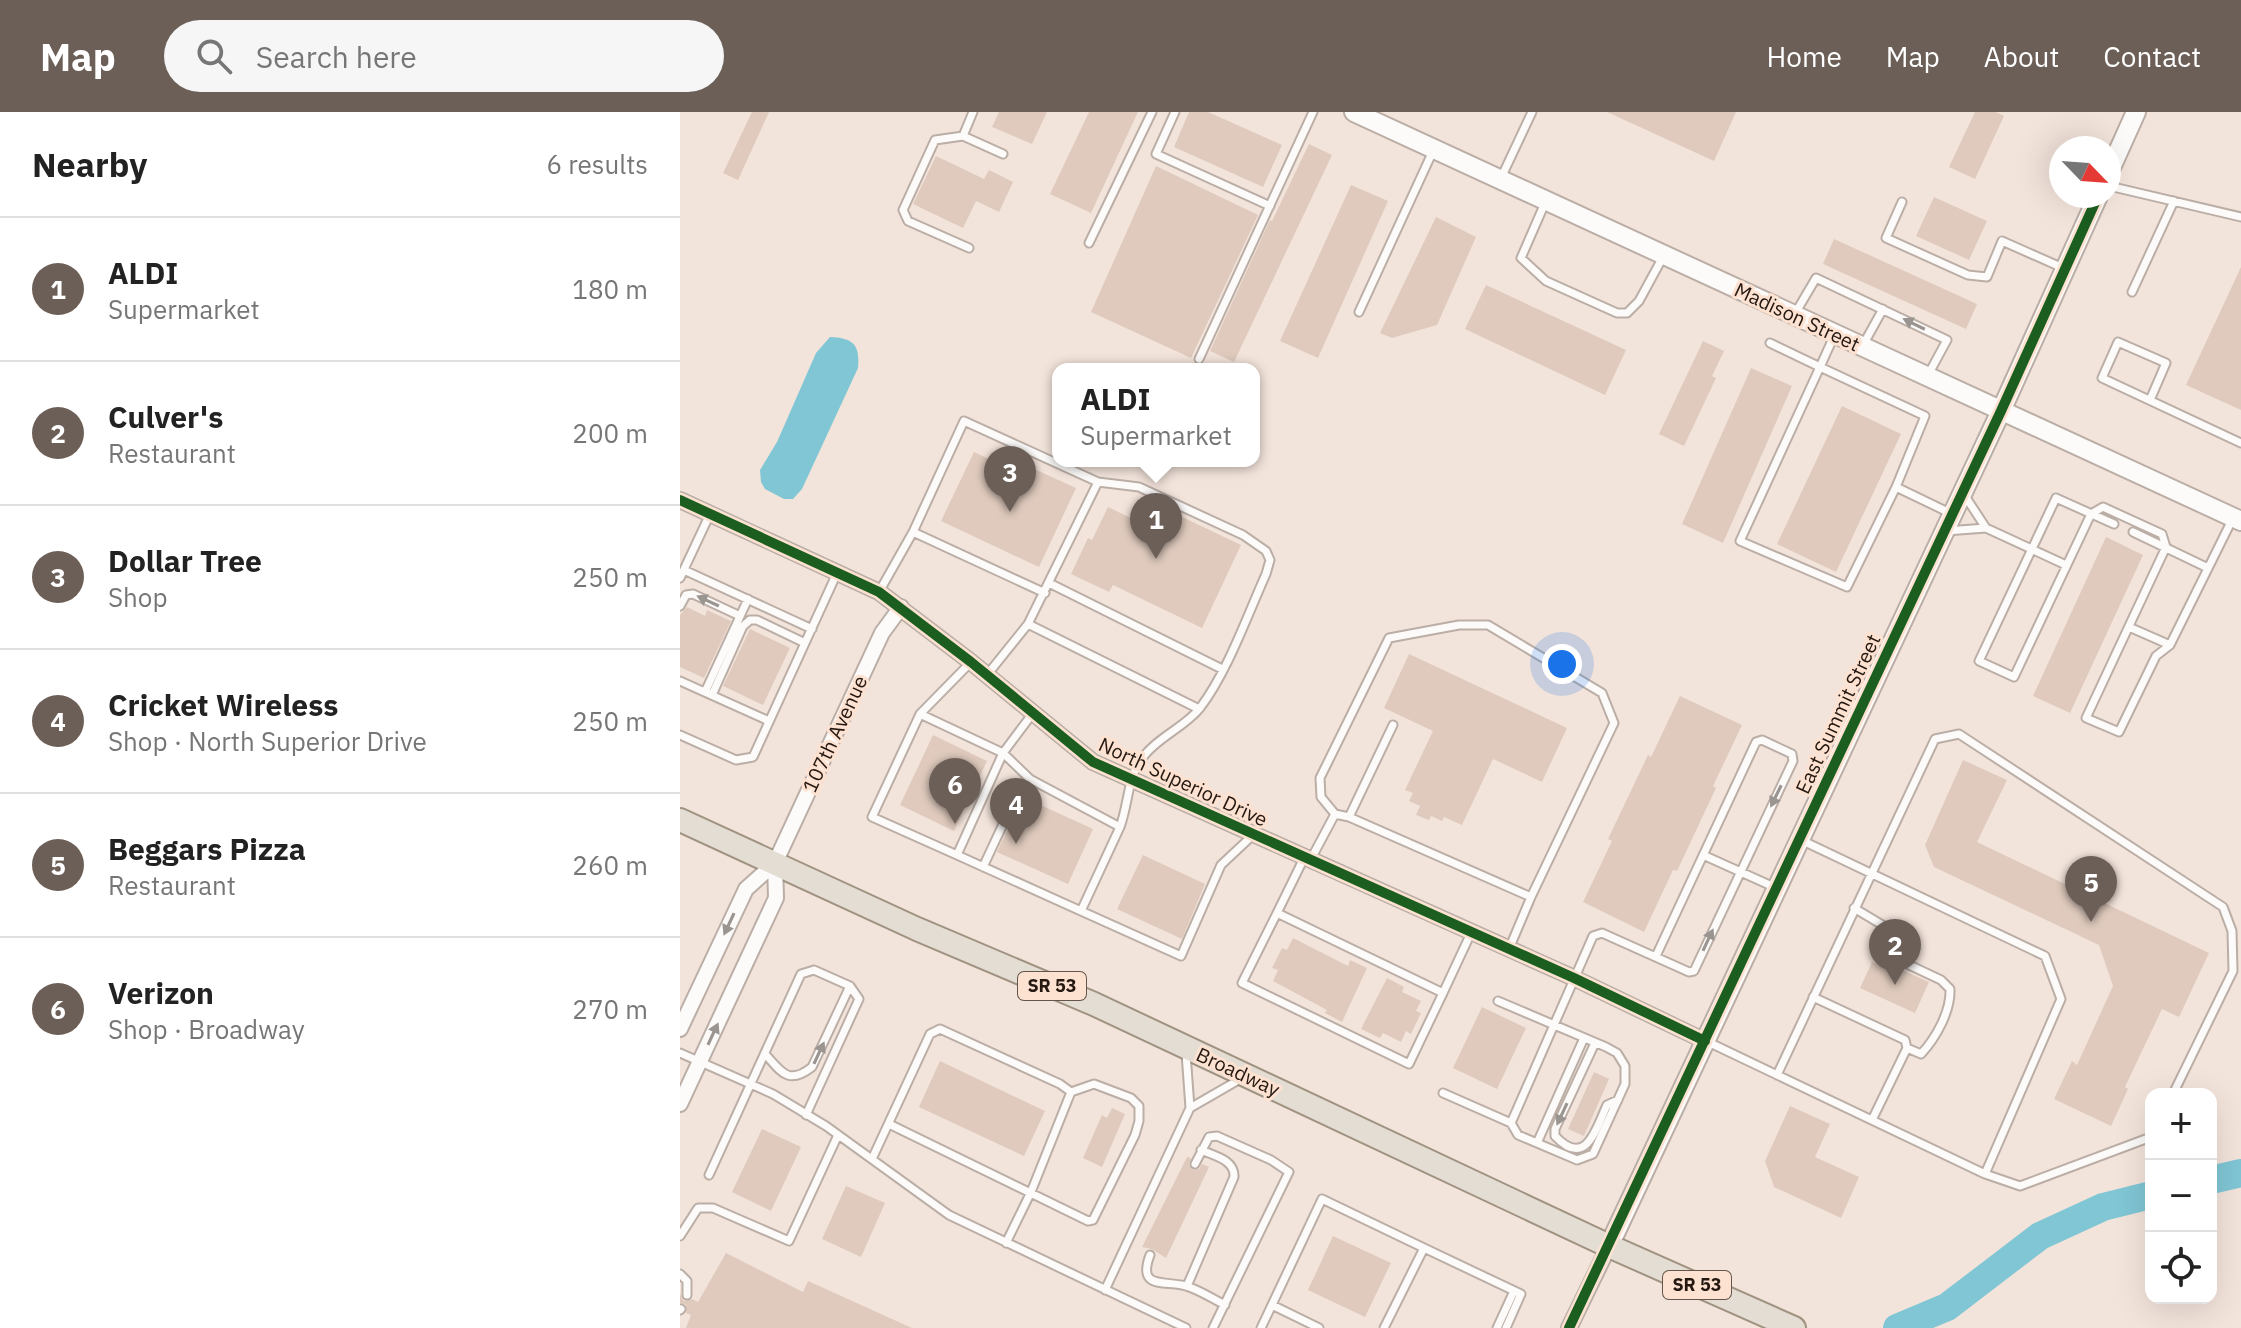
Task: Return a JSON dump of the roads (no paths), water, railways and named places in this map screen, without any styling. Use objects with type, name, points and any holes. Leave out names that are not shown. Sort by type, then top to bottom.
[{"type":"main road","name":"Broadway","points":[[680,820],[1186,1047],[1609,1246],[1794,1328]]},
{"type":"street","name":"Madison Street","points":[[1354,112],[2237,520]]},
{"type":"street","points":[[2121,145],[2136,112]]},
{"type":"street","name":"East Summit Street","points":[[1609,1246],[2001,411],[2093,208]]},
{"type":"street","name":"North Superior Drive","points":[[680,500],[879,592],[971,662],[1093,762],[1574,978],[1705,1041]]},
{"type":"street","name":"107th Avenue","points":[[680,1029],[746,889],[775,863],[882,633],[901,607]]},
{"type":"street","name":"107th Avenue","points":[[680,1104],[776,898],[775,863]]},
{"type":"street","points":[[1569,1328],[1609,1246]]},
{"type":"lane","points":[[963,136],[973,112]]},
{"type":"lane","points":[[1089,243],[1152,112]]},
{"type":"lane","points":[[1175,112],[1156,154],[1270,206]]},
{"type":"lane","points":[[1199,359],[1313,112]]},
{"type":"lane","points":[[1500,180],[1532,112]]},
{"type":"lane","points":[[969,248],[908,221],[903,210],[935,140],[963,136],[1003,154]]},
{"type":"lane","points":[[1359,312],[1434,149]]},
{"type":"lane","points":[[2121,189],[2241,217]]},
{"type":"lane","points":[[1546,201],[1521,258],[1546,281],[1617,313],[1627,313],[1639,301],[1664,255]]},
{"type":"lane","points":[[2132,292],[2174,201]]},
{"type":"lane","points":[[1902,202],[1886,238],[1968,275],[1987,277],[2002,241],[2065,269]]},
{"type":"lane","points":[[1794,315],[1816,278],[1883,309],[1947,340],[1927,377]]},
{"type":"lane","points":[[1862,347],[1883,309]]},
{"type":"lane","points":[[1770,343],[1820,367],[1925,416],[1896,487],[1847,587],[1740,541],[1820,367],[1835,334]]},
{"type":"lane","points":[[2150,400],[2166,363],[2118,342],[2102,378],[2241,443]]},
{"type":"lane","points":[[879,592],[913,532],[964,421],[1052,461]]},
{"type":"lane","points":[[1065,467],[1098,482],[1139,487],[1243,535],[1266,551],[1270,560],[1222,669],[1199,709],[1144,756],[1130,779],[1127,808],[1120,827],[1081,911]]},
{"type":"lane","points":[[987,675],[1028,624],[1098,482]]},
{"type":"lane","points":[[1896,487],[1952,514]]},
{"type":"lane","points":[[1963,492],[1986,528]]},
{"type":"lane","points":[[2114,524],[2091,514],[2056,498],[1979,661],[2014,677],[2091,514],[2103,507],[2162,534],[2166,547],[2086,718],[2119,732],[2156,656],[2170,645],[2208,568],[2237,520]]},
{"type":"lane","points":[[680,578],[710,514]]},
{"type":"lane","points":[[1944,532],[1986,528],[2066,565]]},
{"type":"lane","points":[[913,532],[1045,593]]},
{"type":"lane","points":[[2133,532],[2208,568]]},
{"type":"lane","points":[[684,570],[812,629]]},
{"type":"lane","points":[[680,735],[736,760],[753,757],[837,573]]},
{"type":"lane","points":[[1049,583],[1222,669]]},
{"type":"lane","points":[[680,606],[686,595],[693,594],[740,616]]},
{"type":"lane","points":[[708,694],[748,599]]},
{"type":"lane","points":[[708,694],[743,626],[750,620],[757,620],[805,643]]},
{"type":"lane","points":[[1028,624],[1199,709]]},
{"type":"lane","points":[[1509,949],[1614,723],[1602,693],[1488,625],[1459,625],[1389,638],[1320,778],[1321,797],[1335,814],[1349,817],[1531,897]]},
{"type":"lane","points":[[2129,627],[2170,645]]},
{"type":"lane","points":[[971,662],[920,714],[872,817],[1181,956],[1221,865],[1253,835]]},
{"type":"lane","points":[[680,681],[769,721]]},
{"type":"lane","points":[[957,855],[1003,753],[1033,713]]},
{"type":"lane","points":[[920,714],[1003,753],[1030,779],[1120,827]]},
{"type":"lane","points":[[1349,817],[1393,725]]},
{"type":"lane","points":[[1777,1075],[1935,739],[1959,734],[2223,907],[2232,931],[2233,971],[2176,1088]]},
{"type":"lane","points":[[1511,1123],[1593,936],[1602,933],[1689,972],[1694,971],[1793,761],[1792,754],[1762,740],[1756,742],[1656,956]]},
{"type":"lane","points":[[983,867],[1019,790],[1030,779]]},
{"type":"lane","points":[[1335,814],[1277,913],[1242,983],[1409,1064],[1471,933]]},
{"type":"lane","points":[[1799,839],[2045,956],[2061,999],[1985,1174]]},
{"type":"lane","points":[[1703,855],[1776,888]]},
{"type":"lane","points":[[1854,908],[1884,926],[1903,962],[1941,980],[1950,989],[1950,1000],[1932,1042],[1921,1054],[1907,1048]]},
{"type":"lane","points":[[1277,913],[1443,993]]},
{"type":"lane","points":[[709,1175],[801,974],[814,970],[850,986],[859,999],[806,1115]]},
{"type":"lane","points":[[766,1055],[780,1071],[792,1077],[801,1076],[812,1067],[850,986]]},
{"type":"lane","points":[[1813,997],[1905,1040],[1907,1048],[1872,1120]]},
{"type":"lane","points":[[1443,1093],[1511,1123],[1518,1135],[1577,1160],[1593,1154],[1625,1084],[1625,1066],[1617,1053],[1498,1001]]},
{"type":"lane","points":[[872,1159],[930,1034],[940,1029],[1060,1084],[1071,1092]]},
{"type":"lane","points":[[1537,1143],[1584,1038]]},
{"type":"lane","points":[[1705,1041],[1985,1174],[2020,1186],[2145,1139]]},
{"type":"lane","points":[[1595,1043],[1555,1129],[1555,1136],[1576,1149],[1582,1148],[1589,1144],[1607,1105],[1618,1100]]},
{"type":"lane","points":[[1105,1290],[1190,1108],[1186,1047]]},
{"type":"lane","points":[[680,1053],[753,1084],[806,1115],[949,1215],[1186,1328]]},
{"type":"lane","points":[[1190,1108],[1246,1076]]},
{"type":"lane","points":[[889,1124],[1031,1192],[1082,1220],[1093,1220],[1135,1135],[1139,1106],[1131,1098],[1094,1084],[1071,1092],[1031,1192],[1006,1243]]},
{"type":"lane","points":[[680,1236],[698,1208],[713,1208],[789,1241],[838,1135]]},
{"type":"lane","points":[[1195,1164],[1209,1137],[1217,1136],[1271,1160],[1289,1172],[1213,1328]]},
{"type":"lane","points":[[1187,1286],[1234,1177],[1230,1163],[1201,1150]]},
{"type":"lane","points":[[1261,1328],[1322,1199],[1518,1292]]},
{"type":"lane","points":[[1384,1328],[1424,1248]]},
{"type":"lane","points":[[1150,1255],[1145,1268],[1148,1278],[1154,1282],[1187,1286],[1225,1305]]},
{"type":"lane","points":[[680,1274],[687,1281],[687,1295]]},
{"type":"lane","points":[[1497,1328],[1518,1292]]},
{"type":"lane","points":[[1506,1328],[1518,1292]]},
{"type":"lane","points":[[1272,1305],[1319,1328]]},
{"type":"water","points":[[830,337],[854,344],[858,368],[802,489],[793,499],[784,499],[765,489],[760,470],[777,442],[816,353]]},
{"type":"waterway","points":[[2217,1179],[2241,1173]]},
{"type":"waterway","points":[[1897,1328],[1947,1307],[2040,1236],[2103,1207],[2145,1196]]},
{"type":"place","name":"Dollar Tree","points":[[1010,512]]},
{"type":"place","name":"ALDI","points":[[1156,559]]},
{"type":"place","name":"Verizon","points":[[955,824]]},
{"type":"place","name":"Cricket Wireless","points":[[1016,844]]},
{"type":"place","name":"Beggars Pizza","points":[[2091,922]]},
{"type":"place","name":"Culver's","points":[[1895,985]]}]
